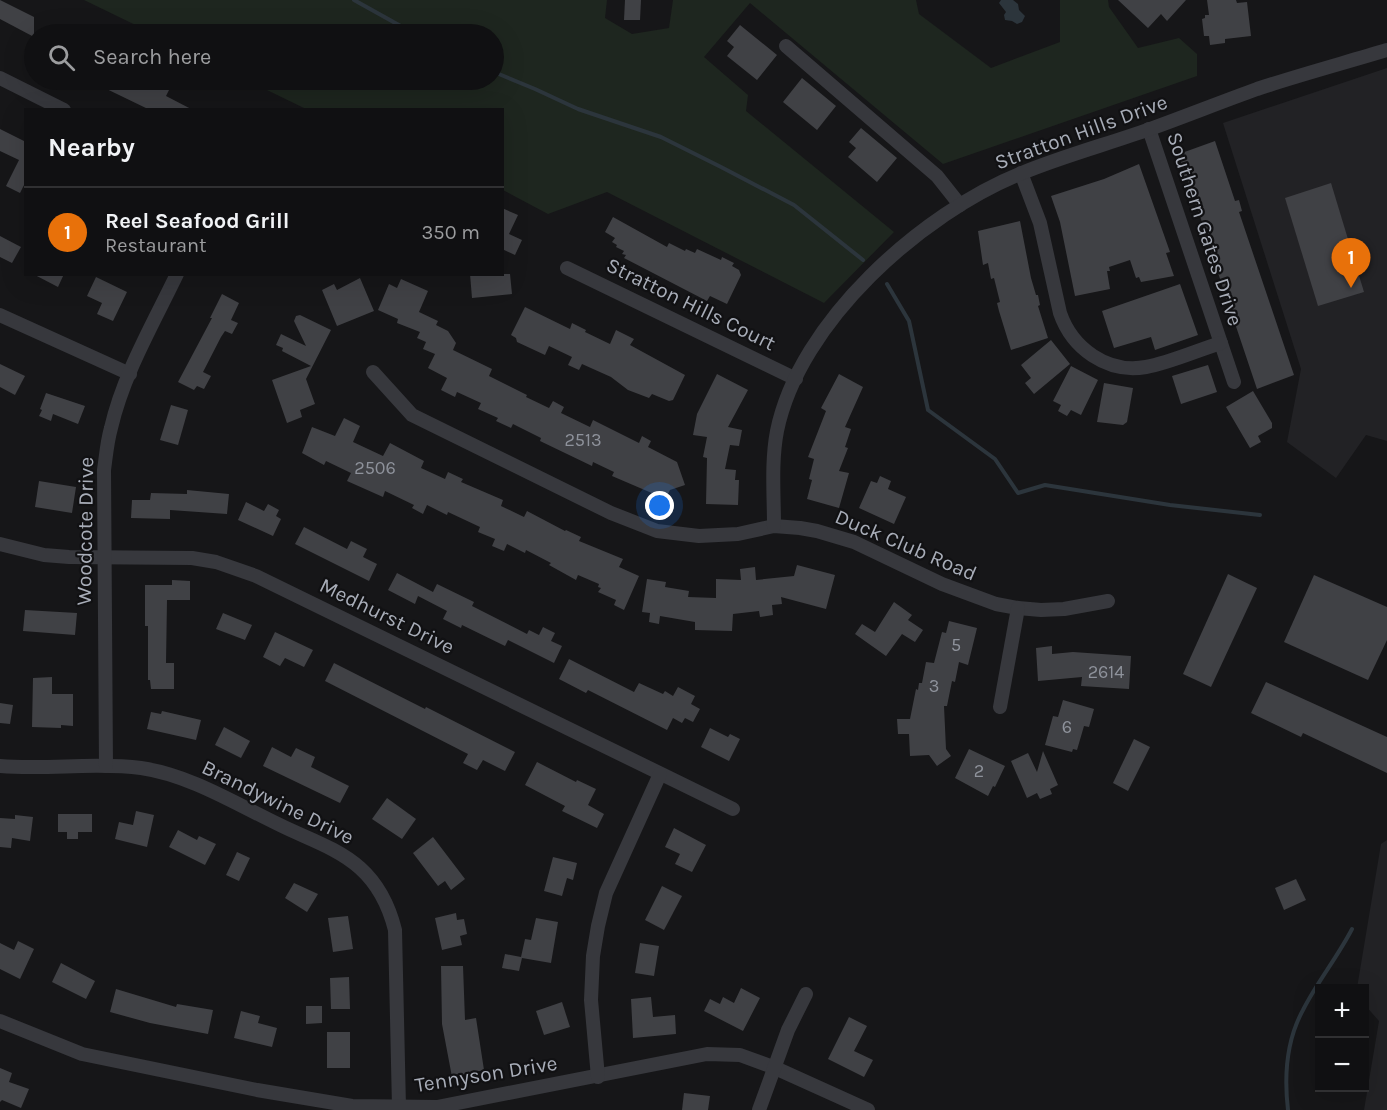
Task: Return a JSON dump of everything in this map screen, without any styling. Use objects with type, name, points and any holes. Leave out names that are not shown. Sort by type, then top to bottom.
[{"type":"street","points":[[786,46],[937,176],[960,205]]},
{"type":"street","name":"Stratton Hills Drive","points":[[774,526],[774,455],[777,431],[796,379],[827,328],[867,279],[928,225],[960,205],[1021,173],[1258,89],[1387,50]]},
{"type":"street","points":[[0,78],[60,108]]},
{"type":"street","name":"Southern Gates Drive","points":[[1149,129],[1234,382]]},
{"type":"street","name":"Southern Gates Drive","points":[[1021,173],[1040,223],[1064,325],[1080,346],[1101,360],[1128,368],[1146,367],[1221,343]]},
{"type":"street","name":"Stratton Hills Court","points":[[567,268],[796,379]]},
{"type":"street","name":"Woodcote Drive","points":[[106,766],[104,470],[111,428],[130,374],[176,276]]},
{"type":"street","points":[[0,315],[130,374]]},
{"type":"street","name":"Duck Club Road","points":[[373,372],[412,415],[636,524],[657,531],[699,536],[738,534],[774,526],[800,528],[835,536],[889,558],[945,585],[996,604],[1018,608],[1064,609],[1108,601]]},
{"type":"street","name":"Medhurst Drive","points":[[0,544],[44,555],[192,558],[216,562],[256,576],[733,809]]},
{"type":"street","points":[[999,707],[1018,608]]},
{"type":"street","name":"Brandywine Drive","points":[[0,766],[25,768],[106,766],[163,772],[188,781],[344,857],[359,867],[381,892],[396,930],[399,1107]]},
{"type":"street","points":[[598,1077],[591,1000],[593,956],[598,926],[606,893],[660,774]]},
{"type":"street","points":[[759,1110],[773,1067],[806,994]]},
{"type":"street","name":"Tennyson Drive","points":[[0,1021],[82,1054],[256,1090],[352,1106],[437,1107],[707,1054],[740,1055],[773,1067],[868,1110]]},
{"type":"shaded area","points":[[84,0],[607,0],[605,18],[632,34],[669,28],[673,0],[916,0],[919,14],[991,68],[1060,42],[1060,0],[1108,0],[1109,7],[1138,48],[1179,38],[1197,54],[1197,76],[943,164],[750,3],[704,57],[748,95],[746,111],[894,232],[824,303],[607,192],[548,214],[504,191],[504,108],[304,108],[267,90],[504,90],[504,24],[133,24]]},
{"type":"shaded area","points":[[1001,0],[1013,0],[1018,4],[1019,10],[1025,16],[1022,22],[1017,24],[1005,20],[1006,12],[999,3]]},
{"type":"shaded area","points":[[1387,68],[1387,441],[1366,435],[1336,478],[1287,442],[1301,369],[1223,123]]},
{"type":"shaded area","points":[[1387,840],[1387,1110],[1364,1110],[1367,1092],[1369,1092],[1379,1021],[1369,1010],[1369,984],[1358,984],[1381,844]]},
{"type":"building","points":[[0,0],[34,17],[34,24],[24,24],[24,32],[0,19]]},
{"type":"building","points":[[625,0],[641,0],[640,20],[624,20]]},
{"type":"building","points":[[1118,0],[1186,0],[1167,21],[1161,14],[1148,28]]},
{"type":"building","points":[[1207,0],[1247,2],[1251,36],[1225,39],[1225,43],[1210,45],[1209,36],[1204,36],[1202,19],[1205,15],[1209,15]]},
{"type":"building","points":[[740,25],[777,55],[757,80],[727,56],[734,47],[727,41]]},
{"type":"building","points":[[802,78],[836,106],[817,130],[783,102]]},
{"type":"building","points":[[109,90],[169,90],[166,96],[189,108],[146,108]]},
{"type":"building","points":[[861,128],[897,158],[877,182],[848,157],[856,148],[849,142]]},
{"type":"building","points":[[0,129],[24,141],[24,185],[20,193],[6,186],[19,160],[0,151]]},
{"type":"building","points":[[1215,141],[1235,201],[1239,200],[1242,211],[1239,212],[1294,375],[1257,389],[1211,252],[1213,251],[1187,179],[1185,180],[1179,154]]},
{"type":"building","points":[[1139,164],[1170,252],[1166,253],[1174,276],[1141,282],[1139,277],[1136,278],[1130,260],[1109,267],[1110,271],[1107,271],[1110,289],[1075,296],[1060,222],[1051,196],[1104,179]]},
{"type":"building","points":[[1331,183],[1364,292],[1318,306],[1285,198]]},
{"type":"building","points":[[504,209],[518,215],[509,234],[522,240],[515,255],[504,250]]},
{"type":"building","points":[[613,217],[667,247],[669,243],[695,253],[697,249],[734,263],[732,266],[739,270],[741,275],[727,304],[710,296],[707,301],[624,258],[626,255],[622,254],[624,251],[612,242],[615,238],[605,232]]},
{"type":"building","points":[[1020,221],[1031,278],[1036,295],[1038,295],[1040,305],[1038,306],[1048,338],[1011,350],[997,303],[1000,302],[994,278],[991,279],[988,263],[983,265],[978,231]]},
{"type":"building","points":[[0,236],[21,247],[12,263],[0,257]]},
{"type":"building","points":[[510,274],[512,294],[472,298],[470,276]]},
{"type":"building","points":[[37,276],[63,276],[58,287]]},
{"type":"building","points":[[96,277],[127,292],[113,321],[97,314],[102,303],[87,296]]},
{"type":"building","points":[[360,278],[374,311],[337,326],[322,290],[334,284],[337,290]]},
{"type":"building","points":[[401,279],[428,291],[419,312],[438,321],[436,325],[448,331],[456,343],[453,350],[492,369],[489,376],[527,395],[526,397],[549,408],[553,401],[564,407],[561,413],[590,427],[593,420],[639,443],[642,436],[651,441],[648,447],[677,462],[685,485],[670,490],[666,498],[654,494],[612,476],[614,472],[593,462],[592,466],[540,441],[541,438],[513,424],[511,428],[496,421],[498,418],[478,409],[481,403],[457,392],[455,397],[441,390],[447,378],[428,368],[435,354],[423,349],[426,342],[417,338],[420,332],[397,323],[398,319],[378,310],[389,284],[397,288]]},
{"type":"building","points":[[1180,284],[1198,335],[1155,350],[1151,337],[1114,348],[1102,311]]},
{"type":"building","points":[[222,294],[239,303],[231,320],[238,323],[232,334],[225,331],[221,337],[203,372],[211,376],[204,389],[197,386],[194,390],[178,382]]},
{"type":"building","points":[[525,307],[570,329],[572,323],[610,344],[616,330],[634,339],[630,345],[685,375],[673,400],[669,401],[652,394],[649,398],[628,390],[611,377],[582,364],[579,370],[568,365],[572,357],[549,346],[545,355],[517,342],[516,338],[511,335]]},
{"type":"building","points":[[300,315],[331,330],[306,379],[315,404],[300,410],[302,417],[287,423],[272,380],[311,366],[282,351],[283,348],[276,345],[281,334],[306,346],[294,321],[296,316]]},
{"type":"building","points":[[1051,340],[1070,364],[1034,394],[1025,383],[1031,378],[1021,365]]},
{"type":"building","points":[[0,364],[25,376],[15,395],[0,387]]},
{"type":"building","points":[[1208,365],[1217,392],[1181,404],[1172,376]]},
{"type":"building","points":[[1071,366],[1098,380],[1081,415],[1071,410],[1067,416],[1058,411],[1061,405],[1053,401]]},
{"type":"building","points":[[717,374],[748,390],[728,427],[742,430],[739,446],[730,445],[725,469],[736,470],[735,480],[739,480],[738,505],[706,504],[707,458],[703,457],[707,437],[693,435],[697,414]]},
{"type":"building","points":[[839,374],[863,387],[845,427],[851,429],[845,447],[848,448],[839,471],[849,473],[839,508],[807,499],[814,459],[808,457],[826,411],[821,408]]},
{"type":"building","points":[[1104,383],[1133,388],[1127,422],[1123,425],[1097,422]]},
{"type":"building","points":[[1253,391],[1272,423],[1272,428],[1258,436],[1261,442],[1250,448],[1226,407]]},
{"type":"building","points":[[46,393],[85,406],[78,424],[53,414],[51,421],[39,416]]},
{"type":"building","points":[[171,405],[188,410],[178,445],[160,440]]},
{"type":"building","points":[[344,418],[360,426],[353,442],[383,456],[390,443],[424,461],[421,468],[445,479],[448,472],[463,479],[461,482],[503,500],[501,506],[524,517],[527,511],[581,537],[579,541],[623,559],[619,567],[639,576],[624,610],[614,605],[616,600],[598,592],[601,588],[598,587],[599,584],[578,575],[576,580],[526,550],[525,553],[507,544],[504,551],[492,546],[495,539],[478,532],[480,527],[427,505],[423,514],[412,508],[414,505],[385,491],[383,497],[347,481],[351,473],[326,461],[324,465],[302,453],[312,427],[335,436]]},
{"type":"building","points":[[880,476],[891,481],[888,489],[906,497],[894,524],[859,508],[871,481],[877,483]]},
{"type":"building","points":[[39,481],[76,487],[72,513],[35,507]]},
{"type":"building","points":[[187,490],[229,494],[227,514],[170,510],[170,519],[131,518],[132,500],[150,500],[151,493],[187,494]]},
{"type":"building","points":[[246,502],[264,511],[268,504],[279,510],[276,516],[281,519],[273,536],[238,520]]},
{"type":"building","points":[[304,527],[347,549],[351,541],[367,549],[363,557],[377,564],[369,581],[295,544]]},
{"type":"building","points":[[797,565],[835,575],[826,609],[781,597],[782,604],[772,605],[773,615],[760,617],[759,611],[733,614],[732,631],[695,630],[695,622],[660,616],[659,624],[649,622],[650,613],[642,612],[647,579],[666,582],[665,587],[689,591],[688,597],[716,598],[716,579],[741,580],[740,569],[755,567],[756,580],[794,576]]},
{"type":"building","points":[[397,573],[433,592],[437,584],[474,602],[472,606],[527,634],[529,630],[539,635],[543,627],[555,633],[551,641],[562,646],[554,663],[508,640],[505,646],[462,625],[461,628],[443,619],[447,611],[418,596],[415,604],[388,590]]},
{"type":"building","points":[[1228,574],[1257,588],[1211,687],[1183,674]]},
{"type":"building","points":[[1314,575],[1387,607],[1387,640],[1368,680],[1284,642]]},
{"type":"building","points":[[172,580],[190,581],[190,600],[167,600],[166,663],[174,663],[174,689],[151,689],[150,680],[148,680],[145,585],[172,585]]},
{"type":"building","points":[[894,602],[912,615],[908,620],[923,630],[915,642],[902,634],[886,656],[855,634],[862,624],[875,632]]},
{"type":"building","points":[[25,610],[77,613],[75,635],[23,631]]},
{"type":"building","points":[[223,613],[252,625],[245,640],[216,629]]},
{"type":"building","points":[[949,621],[977,628],[968,665],[959,662],[947,706],[944,706],[946,749],[951,756],[937,766],[929,755],[910,756],[909,734],[898,734],[897,719],[910,719],[916,689],[918,690],[919,683],[922,683],[926,662],[934,663],[942,632],[946,633]]},
{"type":"building","points":[[275,632],[313,650],[304,667],[285,658],[280,666],[263,657]]},
{"type":"building","points":[[1052,646],[1052,654],[1073,652],[1131,656],[1129,689],[1081,686],[1082,677],[1038,681],[1036,648]]},
{"type":"building","points":[[569,659],[634,692],[639,683],[663,694],[665,691],[673,696],[678,687],[695,696],[691,704],[700,709],[693,722],[685,718],[682,723],[673,718],[667,730],[588,690],[586,693],[559,679]]},
{"type":"building","points":[[334,663],[515,752],[505,771],[483,760],[477,770],[463,763],[468,754],[325,681]]},
{"type":"building","points":[[52,677],[52,694],[73,694],[73,726],[32,727],[33,678]]},
{"type":"building","points":[[1266,682],[1387,737],[1387,773],[1303,733],[1301,737],[1251,713]]},
{"type":"building","points":[[1063,700],[1094,709],[1089,727],[1084,726],[1077,750],[1073,749],[1072,752],[1045,745],[1053,716],[1058,717]]},
{"type":"building","points":[[0,703],[13,705],[10,724],[0,723]]},
{"type":"building","points":[[162,711],[201,720],[196,740],[147,729],[151,712],[161,714]]},
{"type":"building","points":[[224,727],[250,741],[241,758],[215,745]]},
{"type":"building","points":[[710,728],[728,737],[730,734],[740,739],[729,761],[701,747]]},
{"type":"building","points":[[1134,739],[1150,747],[1128,791],[1113,783]]},
{"type":"building","points":[[272,747],[291,757],[296,748],[315,757],[311,767],[349,786],[340,803],[263,766]]},
{"type":"building","points":[[969,749],[1005,766],[988,796],[955,778]]},
{"type":"building","points":[[1043,751],[1058,785],[1050,789],[1052,794],[1040,799],[1037,793],[1027,798],[1011,761],[1028,753],[1037,772]]},
{"type":"building","points":[[537,762],[576,782],[577,780],[596,789],[588,805],[604,814],[597,828],[562,811],[565,806],[525,785]]},
{"type":"building","points":[[387,798],[416,819],[402,839],[372,819]]},
{"type":"building","points":[[136,811],[154,815],[147,847],[115,839],[119,822],[133,825]]},
{"type":"building","points":[[58,814],[92,814],[92,832],[78,832],[78,839],[67,839],[67,832],[58,832]]},
{"type":"building","points":[[15,815],[33,817],[30,841],[12,838],[11,848],[0,847],[0,818],[15,819]]},
{"type":"building","points":[[674,828],[706,845],[692,872],[675,864],[680,854],[665,847]]},
{"type":"building","points":[[178,830],[197,840],[199,836],[216,844],[205,865],[169,847]]},
{"type":"building","points":[[433,837],[465,879],[451,890],[445,881],[438,886],[413,853]]},
{"type":"building","points":[[237,852],[250,858],[239,881],[226,875]]},
{"type":"building","points":[[553,857],[577,863],[573,880],[567,878],[562,896],[544,891]]},
{"type":"building","points":[[1296,879],[1306,900],[1284,910],[1275,888]]},
{"type":"building","points":[[294,883],[318,894],[307,912],[285,898]]},
{"type":"building","points":[[662,886],[682,896],[664,930],[645,920]]},
{"type":"building","points":[[456,913],[457,920],[464,919],[467,934],[460,936],[462,945],[442,950],[435,918]]},
{"type":"building","points":[[348,916],[353,949],[333,952],[328,918]]},
{"type":"building","points":[[536,918],[558,922],[551,963],[522,958],[519,971],[502,968],[505,954],[521,957],[525,939],[531,940]]},
{"type":"building","points":[[18,941],[34,949],[20,979],[0,969],[0,943],[14,950]]},
{"type":"building","points":[[640,943],[659,946],[654,976],[635,973]]},
{"type":"building","points":[[61,963],[95,981],[86,999],[52,982]]},
{"type":"building","points":[[441,966],[463,966],[465,1020],[476,1018],[484,1070],[452,1077],[442,1024]]},
{"type":"building","points":[[349,977],[350,1009],[331,1009],[330,978]]},
{"type":"building","points":[[741,988],[760,998],[743,1031],[704,1011],[710,999],[720,1004],[723,997],[734,1003]]},
{"type":"building","points":[[116,989],[176,1007],[177,1004],[213,1010],[208,1034],[150,1023],[110,1012]]},
{"type":"building","points":[[651,997],[653,1017],[675,1015],[676,1034],[633,1038],[631,999]]},
{"type":"building","points":[[562,1002],[570,1027],[544,1035],[536,1011]]},
{"type":"building","points":[[306,1006],[322,1006],[322,1023],[306,1024]]},
{"type":"building","points":[[241,1011],[260,1016],[258,1023],[277,1028],[272,1047],[234,1038]]},
{"type":"building","points":[[849,1017],[867,1026],[854,1051],[873,1060],[864,1077],[828,1059]]},
{"type":"building","points":[[327,1032],[350,1032],[350,1068],[327,1068]]},
{"type":"building","points":[[0,1068],[12,1073],[9,1082],[29,1089],[21,1108],[2,1100],[0,1102]]},
{"type":"building","points":[[684,1093],[710,1096],[708,1110],[682,1110]]},
{"type":"waterway","points":[[354,0],[397,24]]},
{"type":"waterway","points":[[504,76],[578,109],[661,137],[721,167],[794,205],[863,260]]},
{"type":"waterway","points":[[887,284],[909,321],[928,410],[995,459],[1018,493],[1045,485],[1170,505],[1260,515]]},
{"type":"waterway","points":[[1288,1110],[1286,1084],[1288,1059],[1297,1022],[1352,929]]},
{"type":"place","name":"Reel Seafood Grill","points":[[1351,288]]}]
